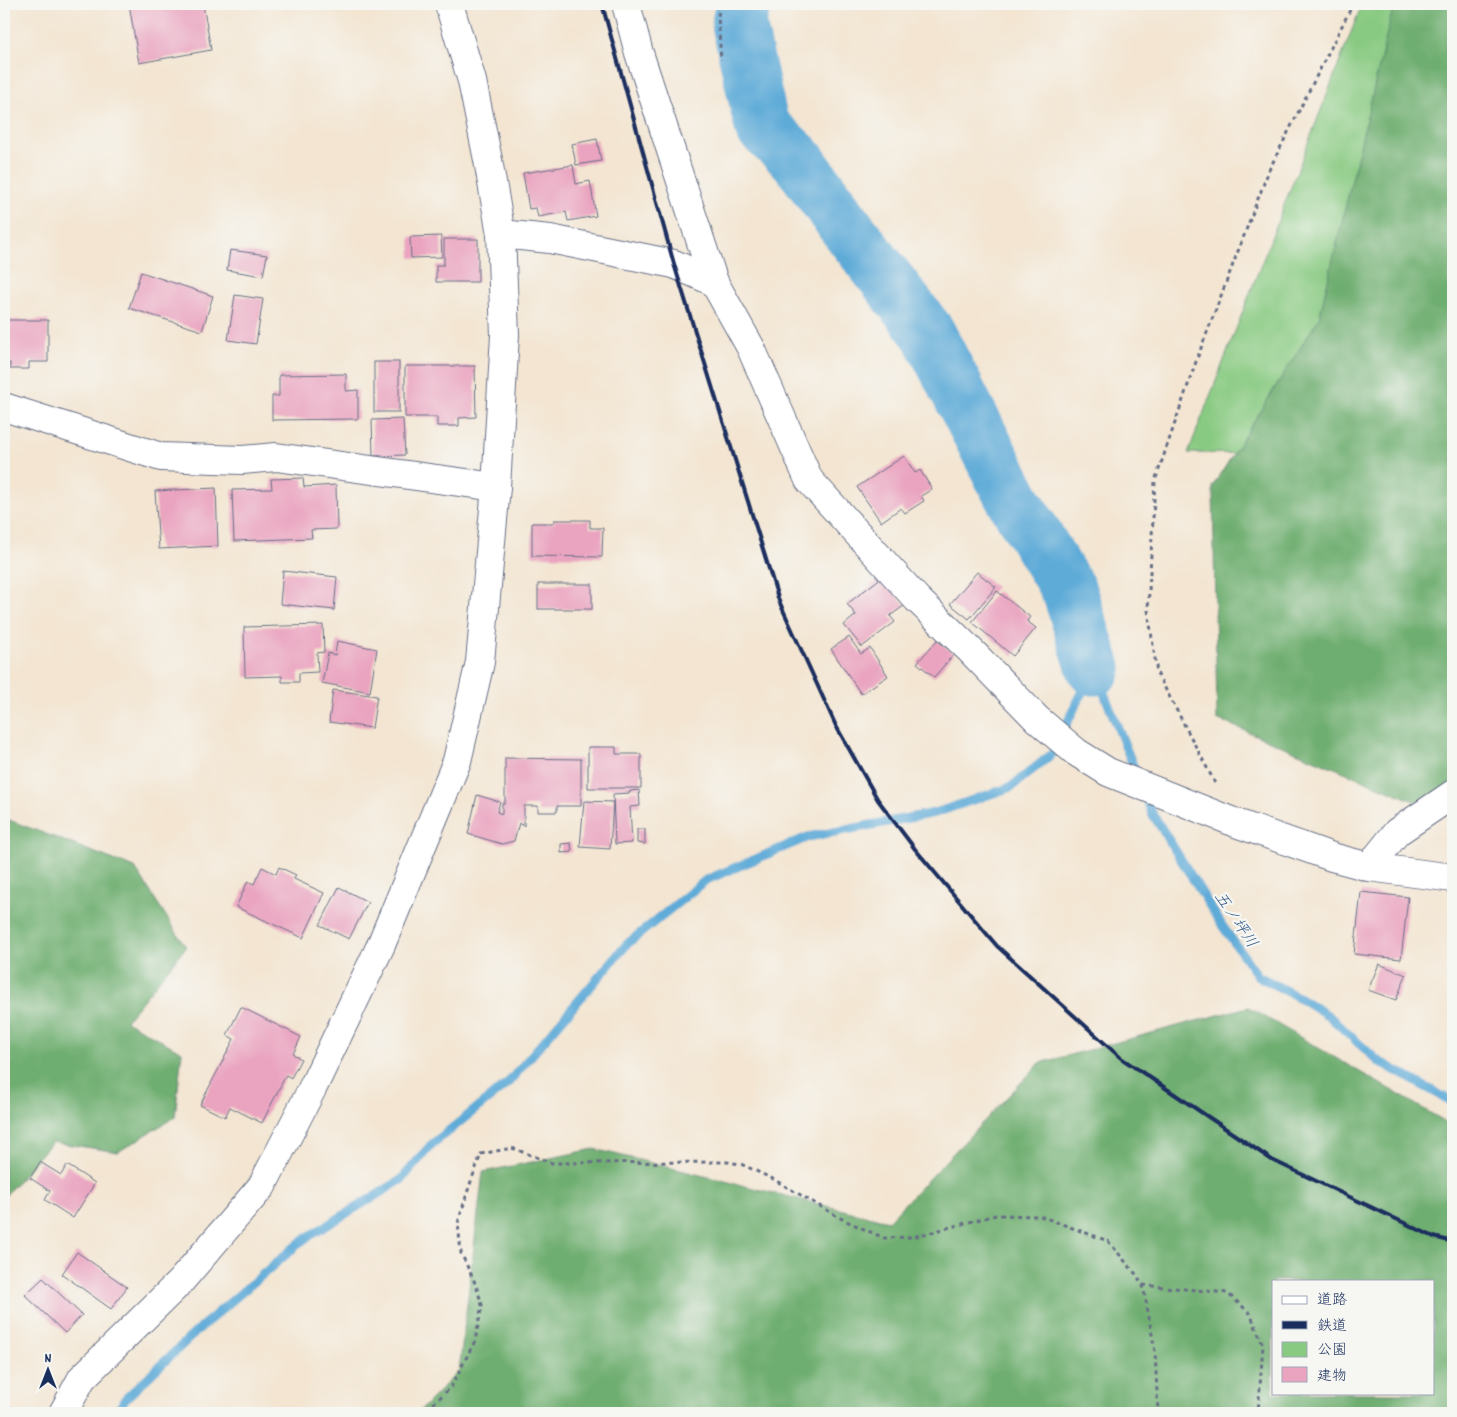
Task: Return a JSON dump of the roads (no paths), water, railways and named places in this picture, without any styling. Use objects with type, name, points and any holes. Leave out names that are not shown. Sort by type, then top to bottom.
[{"type":"street","points":[[63,1413],[82,1378],[180,1282],[262,1186],[313,1087],[381,945],[457,761],[480,662],[496,486],[505,335],[501,234],[472,81],[448,4]]},
{"type":"street","points":[[626,4],[639,53],[714,282],[750,348],[809,480],[917,599],[1037,719],[1076,752],[1108,772],[1178,802],[1332,858],[1369,867],[1453,878]]},
{"type":"street","points":[[501,234],[550,239],[674,264],[714,282]]},
{"type":"street","points":[[4,407],[161,457],[242,460],[276,457],[496,486]]},
{"type":"street","points":[[1369,867],[1397,832],[1453,794]]},
{"type":"waterway","points":[[743,4],[739,24],[762,127],[797,159],[847,228],[928,333],[1012,497],[1069,591],[1094,668]]},
{"type":"waterway","name":"五ノ坪川","points":[[1094,668],[1138,778]]},
{"type":"waterway","points":[[117,1413],[125,1399],[200,1328],[303,1240],[401,1180],[431,1145],[507,1084],[627,944],[706,880],[808,837],[935,813],[1011,787],[1052,754],[1094,668]]},
{"type":"waterway","name":"五ノ坪川","points":[[1144,793],[1152,813],[1221,924],[1258,976],[1329,1016],[1378,1061],[1453,1102]]},
{"type":"railway","points":[[602,4],[674,264],[779,601],[836,726],[878,800],[915,849],[997,946],[1121,1058],[1272,1160],[1434,1237],[1453,1242]]}]
